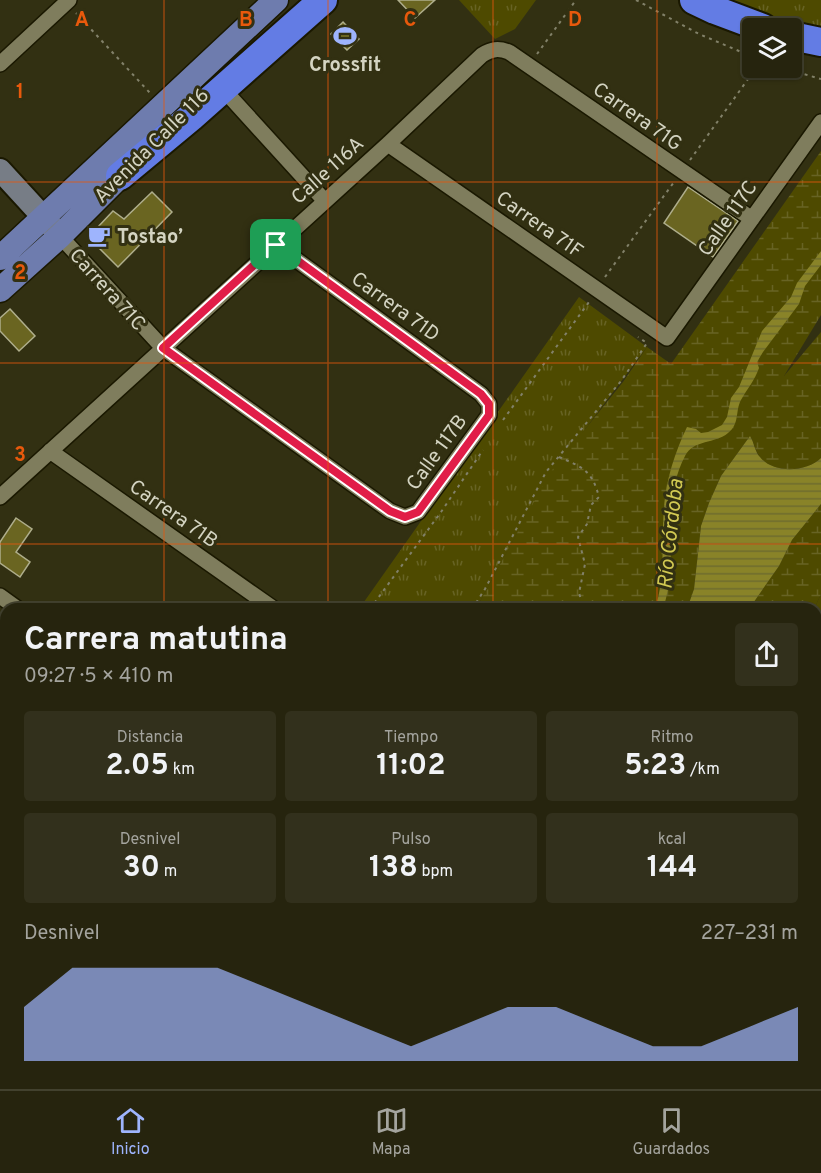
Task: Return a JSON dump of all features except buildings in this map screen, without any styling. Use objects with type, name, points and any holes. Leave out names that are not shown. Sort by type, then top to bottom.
[{"type":"highway","points":[[120,176],[227,77],[323,0]]},
{"type":"highway","points":[[694,0],[742,21]]},
{"type":"highway","points":[[802,38],[821,42]]},
{"type":"main road","name":"Avenida Calle 116","points":[[0,258],[276,0]]},
{"type":"main road","points":[[227,77],[302,0]]},
{"type":"main road","name":"Avenida Calle 116","points":[[0,290],[60,236],[120,176]]},
{"type":"street","points":[[0,64],[67,1]]},
{"type":"street","name":"Carrera 71G","points":[[499,48],[509,52],[752,219]]},
{"type":"street","name":"Calle 116A","points":[[0,497],[388,144],[482,55],[499,48]]},
{"type":"street","points":[[227,77],[324,200]]},
{"type":"street","name":"Calle 117C","points":[[668,338],[821,122]]},
{"type":"street","name":"Carrera 71F","points":[[388,144],[668,338]]},
{"type":"street","name":"Carrera 71C","points":[[0,170],[163,348],[390,511],[405,517]]},
{"type":"street","name":"Carrera 71D","points":[[276,245],[481,394],[489,404]]},
{"type":"street","name":"Calle 117B","points":[[405,517],[418,512],[489,415],[489,404]]},
{"type":"street","name":"Carrera 71B","points":[[50,451],[265,603]]},
{"type":"path","points":[[529,66],[576,0]]},
{"type":"path","points":[[636,0],[699,34],[742,52]]},
{"type":"path","points":[[67,1],[163,106]]},
{"type":"path","points":[[802,74],[821,79]]},
{"type":"path","points":[[498,428],[588,302],[596,308]]},
{"type":"path","points":[[476,603],[546,472],[621,381],[647,343],[638,337]]},
{"type":"path","points":[[374,603],[435,521],[485,447]]},
{"type":"path","points":[[559,457],[584,468],[596,484],[599,497],[591,505],[587,524],[578,537],[585,564],[579,593],[583,603]]},
{"type":"green space","points":[[459,0],[536,0],[515,29],[495,39]]},
{"type":"green space","points":[[722,0],[821,0],[821,31],[802,28],[802,18],[774,18]]},
{"type":"green space","points":[[821,151],[821,315],[784,376],[821,332],[821,458],[815,463],[799,468],[773,466],[760,457],[750,436],[721,476],[709,503],[701,526],[694,589],[689,603],[479,603],[549,474],[623,382],[647,347],[671,364]]},
{"type":"green space","points":[[579,297],[647,347],[586,428],[520,528],[479,603],[363,603]]},
{"type":"green space","points":[[821,504],[821,594],[817,603],[753,603],[779,566],[792,540]]},
{"type":"water","name":"Río Córdoba","points":[[821,251],[821,265],[805,286],[799,304],[757,362],[759,368],[741,400],[734,426],[723,436],[694,447],[685,456],[673,493],[668,590],[665,603],[656,603],[661,584],[665,497],[675,456],[687,427],[701,433],[722,425],[727,417],[731,398],[739,387],[762,331],[791,297],[797,283]]},
{"type":"water","points":[[750,436],[758,455],[773,466],[799,468],[815,463],[821,458],[821,504],[792,540],[779,566],[753,603],[689,603],[694,589],[701,526],[721,476]]},
{"type":"place","name":"Crossfit","points":[[345,36]]},
{"type":"place","name":"Tostao’","points":[[99,236]]},
{"type":"route","points":[[276,245],[481,394],[489,404],[489,415],[418,512],[405,517],[390,511],[163,348],[276,245]]}]
